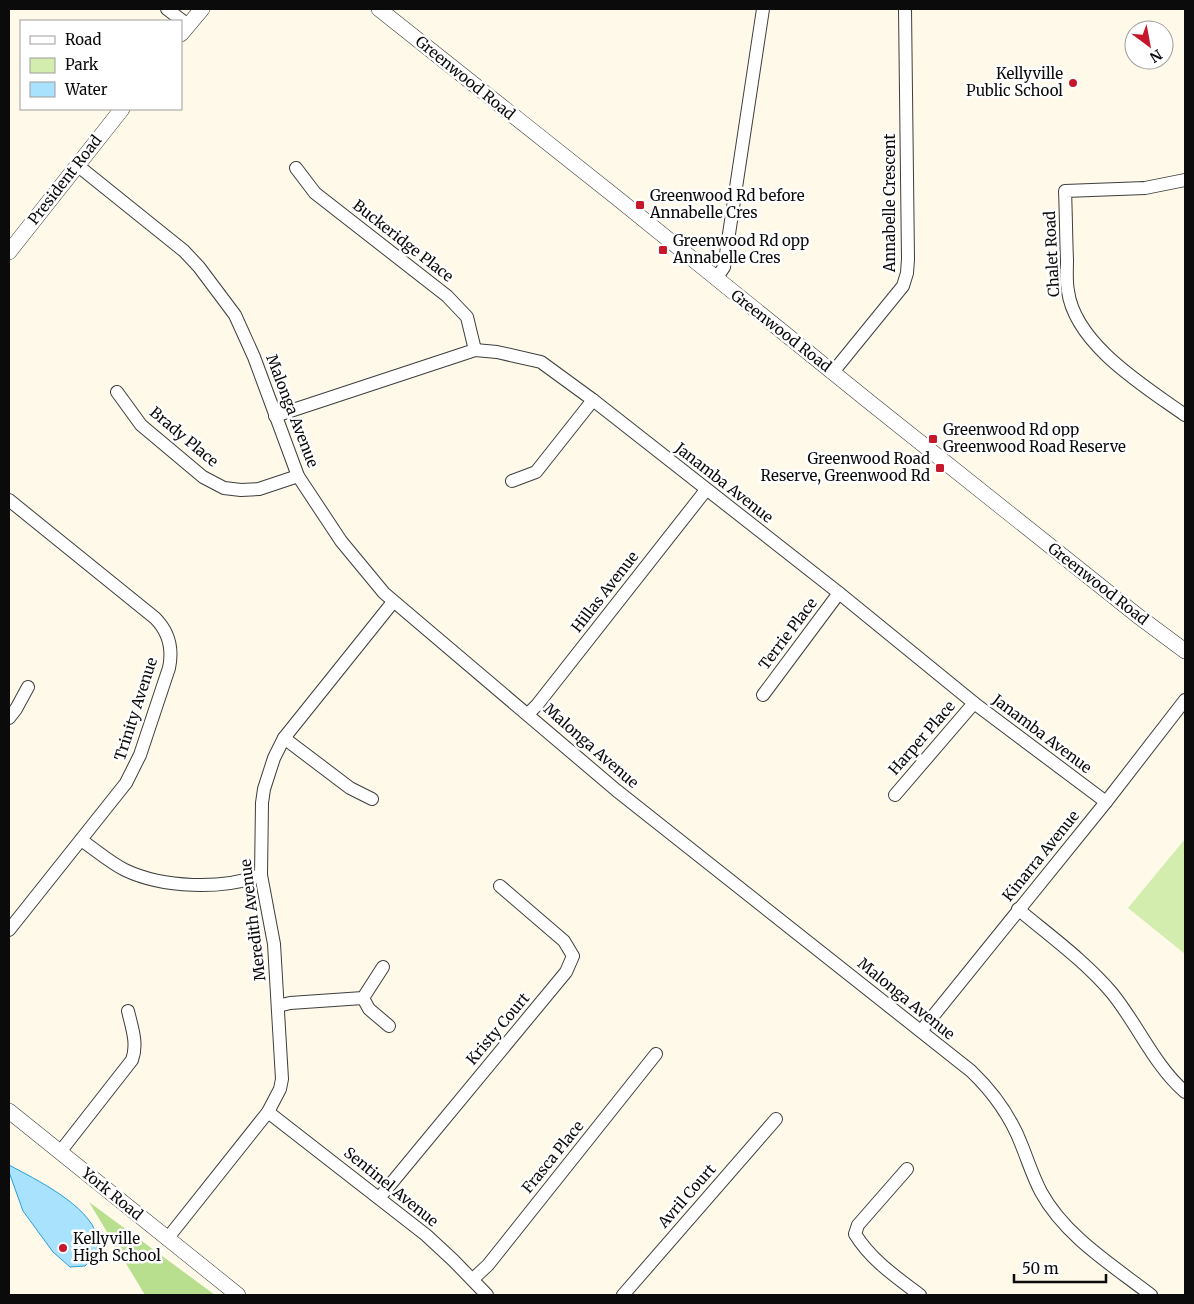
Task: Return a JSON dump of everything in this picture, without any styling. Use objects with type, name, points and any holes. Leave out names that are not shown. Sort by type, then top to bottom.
[{"type":"street","points":[[167,9],[177,20]]},
{"type":"street","points":[[185,29],[202,9]]},
{"type":"street","name":"Greenwood Road","points":[[379,9],[1122,604],[1184,648]]},
{"type":"street","points":[[716,279],[724,267],[763,9]]},
{"type":"street","name":"Annabelle Crescent","points":[[833,372],[902,286],[908,273],[905,9]]},
{"type":"street","name":"President Road","points":[[9,252],[121,110]]},
{"type":"street","name":"Malonga Avenue","points":[[78,165],[184,251],[218,291],[235,315],[254,357],[274,416],[298,476],[340,541],[384,593],[616,790],[971,1072],[994,1096],[1017,1133],[1041,1193],[1075,1236],[1151,1295]]},
{"type":"street","name":"Buckeridge Place","points":[[296,168],[315,194],[447,296],[467,317],[475,350]]},
{"type":"street","name":"Chalet Road","points":[[1185,180],[1145,188],[1065,191],[1068,292],[1084,332],[1138,382],[1185,415]]},
{"type":"street","name":"Janamba Avenue","points":[[274,416],[475,350],[497,352],[541,362],[593,400],[839,593],[974,703],[1106,802]]},
{"type":"street","name":"Brady Place","points":[[117,392],[141,425],[203,477],[224,488],[241,490],[259,489],[298,476]]},
{"type":"street","points":[[512,481],[536,472],[593,400]]},
{"type":"street","name":"Hillas Avenue","points":[[528,714],[706,490]]},
{"type":"street","name":"Trinity Avenue","points":[[9,500],[155,618],[164,630],[170,646],[171,657],[169,668],[134,769],[126,783],[9,930]]},
{"type":"street","name":"Terrie Place","points":[[763,695],[839,593]]},
{"type":"street","name":"Meredith Avenue","points":[[167,1239],[268,1112],[280,1090],[282,1079],[274,944],[261,875],[262,803],[264,789],[274,758],[284,738],[393,602]]},
{"type":"street","points":[[9,718],[28,687]]},
{"type":"street","name":"Kinarra Avenue","points":[[921,1031],[1106,802],[1185,700]]},
{"type":"street","name":"Harper Place","points":[[895,795],[974,703]]},
{"type":"street","points":[[284,738],[350,788],[372,799]]},
{"type":"street","points":[[81,840],[119,867],[142,877],[161,882],[218,884],[248,880],[261,875]]},
{"type":"street","name":"Kristy Court","points":[[380,1197],[566,972],[573,956],[564,941],[500,886]]},
{"type":"street","points":[[1018,909],[1076,956],[1112,993],[1164,1070],[1185,1092]]},
{"type":"street","points":[[362,998],[383,967]]},
{"type":"street","points":[[278,1006],[290,1003],[362,998]]},
{"type":"street","points":[[362,998],[369,1009],[389,1026]]},
{"type":"street","points":[[60,1152],[132,1060],[135,1044],[128,1011]]},
{"type":"street","name":"Frasca Place","points":[[473,1279],[488,1265],[656,1054]]},
{"type":"street","name":"York Road","points":[[9,1111],[238,1295]]},
{"type":"street","name":"Sentinel Avenue","points":[[268,1112],[380,1197],[426,1235],[473,1279],[487,1295]]},
{"type":"street","name":"Avril Court","points":[[623,1295],[776,1119]]},
{"type":"street","points":[[908,1169],[858,1225],[855,1234],[876,1261],[920,1295]]},
{"type":"green space","points":[[1185,839],[1185,954],[1128,908]]},
{"type":"green space","points":[[89,1202],[215,1295],[145,1295]]},
{"type":"water","points":[[9,1165],[60,1194],[84,1214],[92,1225],[98,1240],[93,1257],[85,1266],[70,1267],[53,1252],[23,1211],[9,1172]]},
{"type":"place","name":"Kellyville Public School","points":[[1073,83]]},
{"type":"place","name":"Greenwood Rd before Annabelle Cres","points":[[640,205]]},
{"type":"place","name":"Greenwood Rd opp Annabelle Cres","points":[[663,250]]},
{"type":"place","name":"Greenwood Rd opp Greenwood Road Reserve","points":[[933,439]]},
{"type":"place","name":"Greenwood Road Reserve, Greenwood Rd","points":[[940,468]]},
{"type":"place","name":"Kellyville High School","points":[[63,1248]]}]
